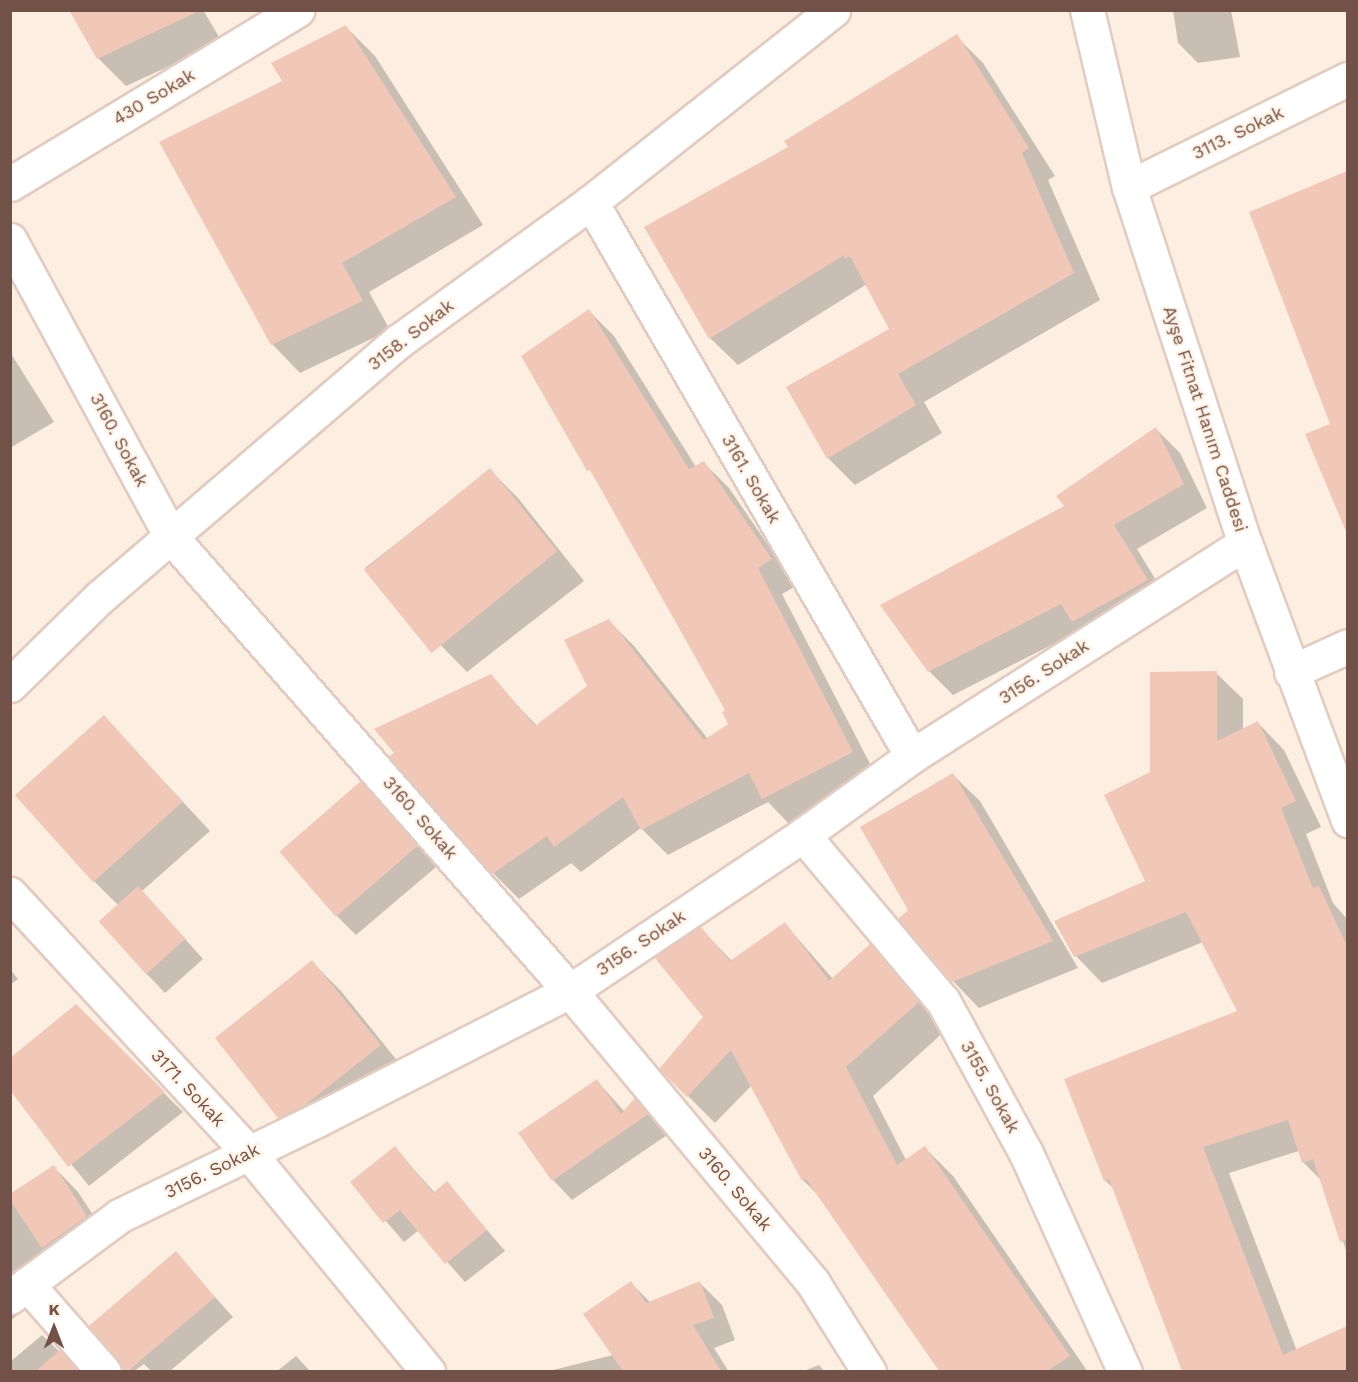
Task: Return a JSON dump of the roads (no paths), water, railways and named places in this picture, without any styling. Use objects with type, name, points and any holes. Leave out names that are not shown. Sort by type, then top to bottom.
[{"type":"street","name":"430 Sokak","points":[[10,183],[297,10]]},
{"type":"street","name":"3158. Sokak","points":[[10,685],[100,597],[399,341],[591,202],[833,10]]},
{"type":"street","name":"Ayşe Fitnat Hanım Caddesi","points":[[1087,10],[1129,187],[1245,543],[1347,820]]},
{"type":"street","name":"3113. Sokak","points":[[1129,187],[1347,79]]},
{"type":"street","name":"3161. Sokak","points":[[591,202],[912,756]]},
{"type":"street","name":"3160. Sokak","points":[[10,240],[171,537],[570,991],[813,1283],[869,1371]]},
{"type":"street","name":"3156. Sokak","points":[[19,1290],[119,1216],[570,991],[803,835],[912,756],[1245,543]]},
{"type":"street","points":[[1292,672],[1347,646]]},
{"type":"street","name":"3155. Sokak","points":[[803,835],[943,1001],[1026,1153],[1125,1371]]},
{"type":"street","name":"3171. Sokak","points":[[10,894],[249,1153],[428,1371]]},
{"type":"street","points":[[19,1290],[104,1371]]}]
